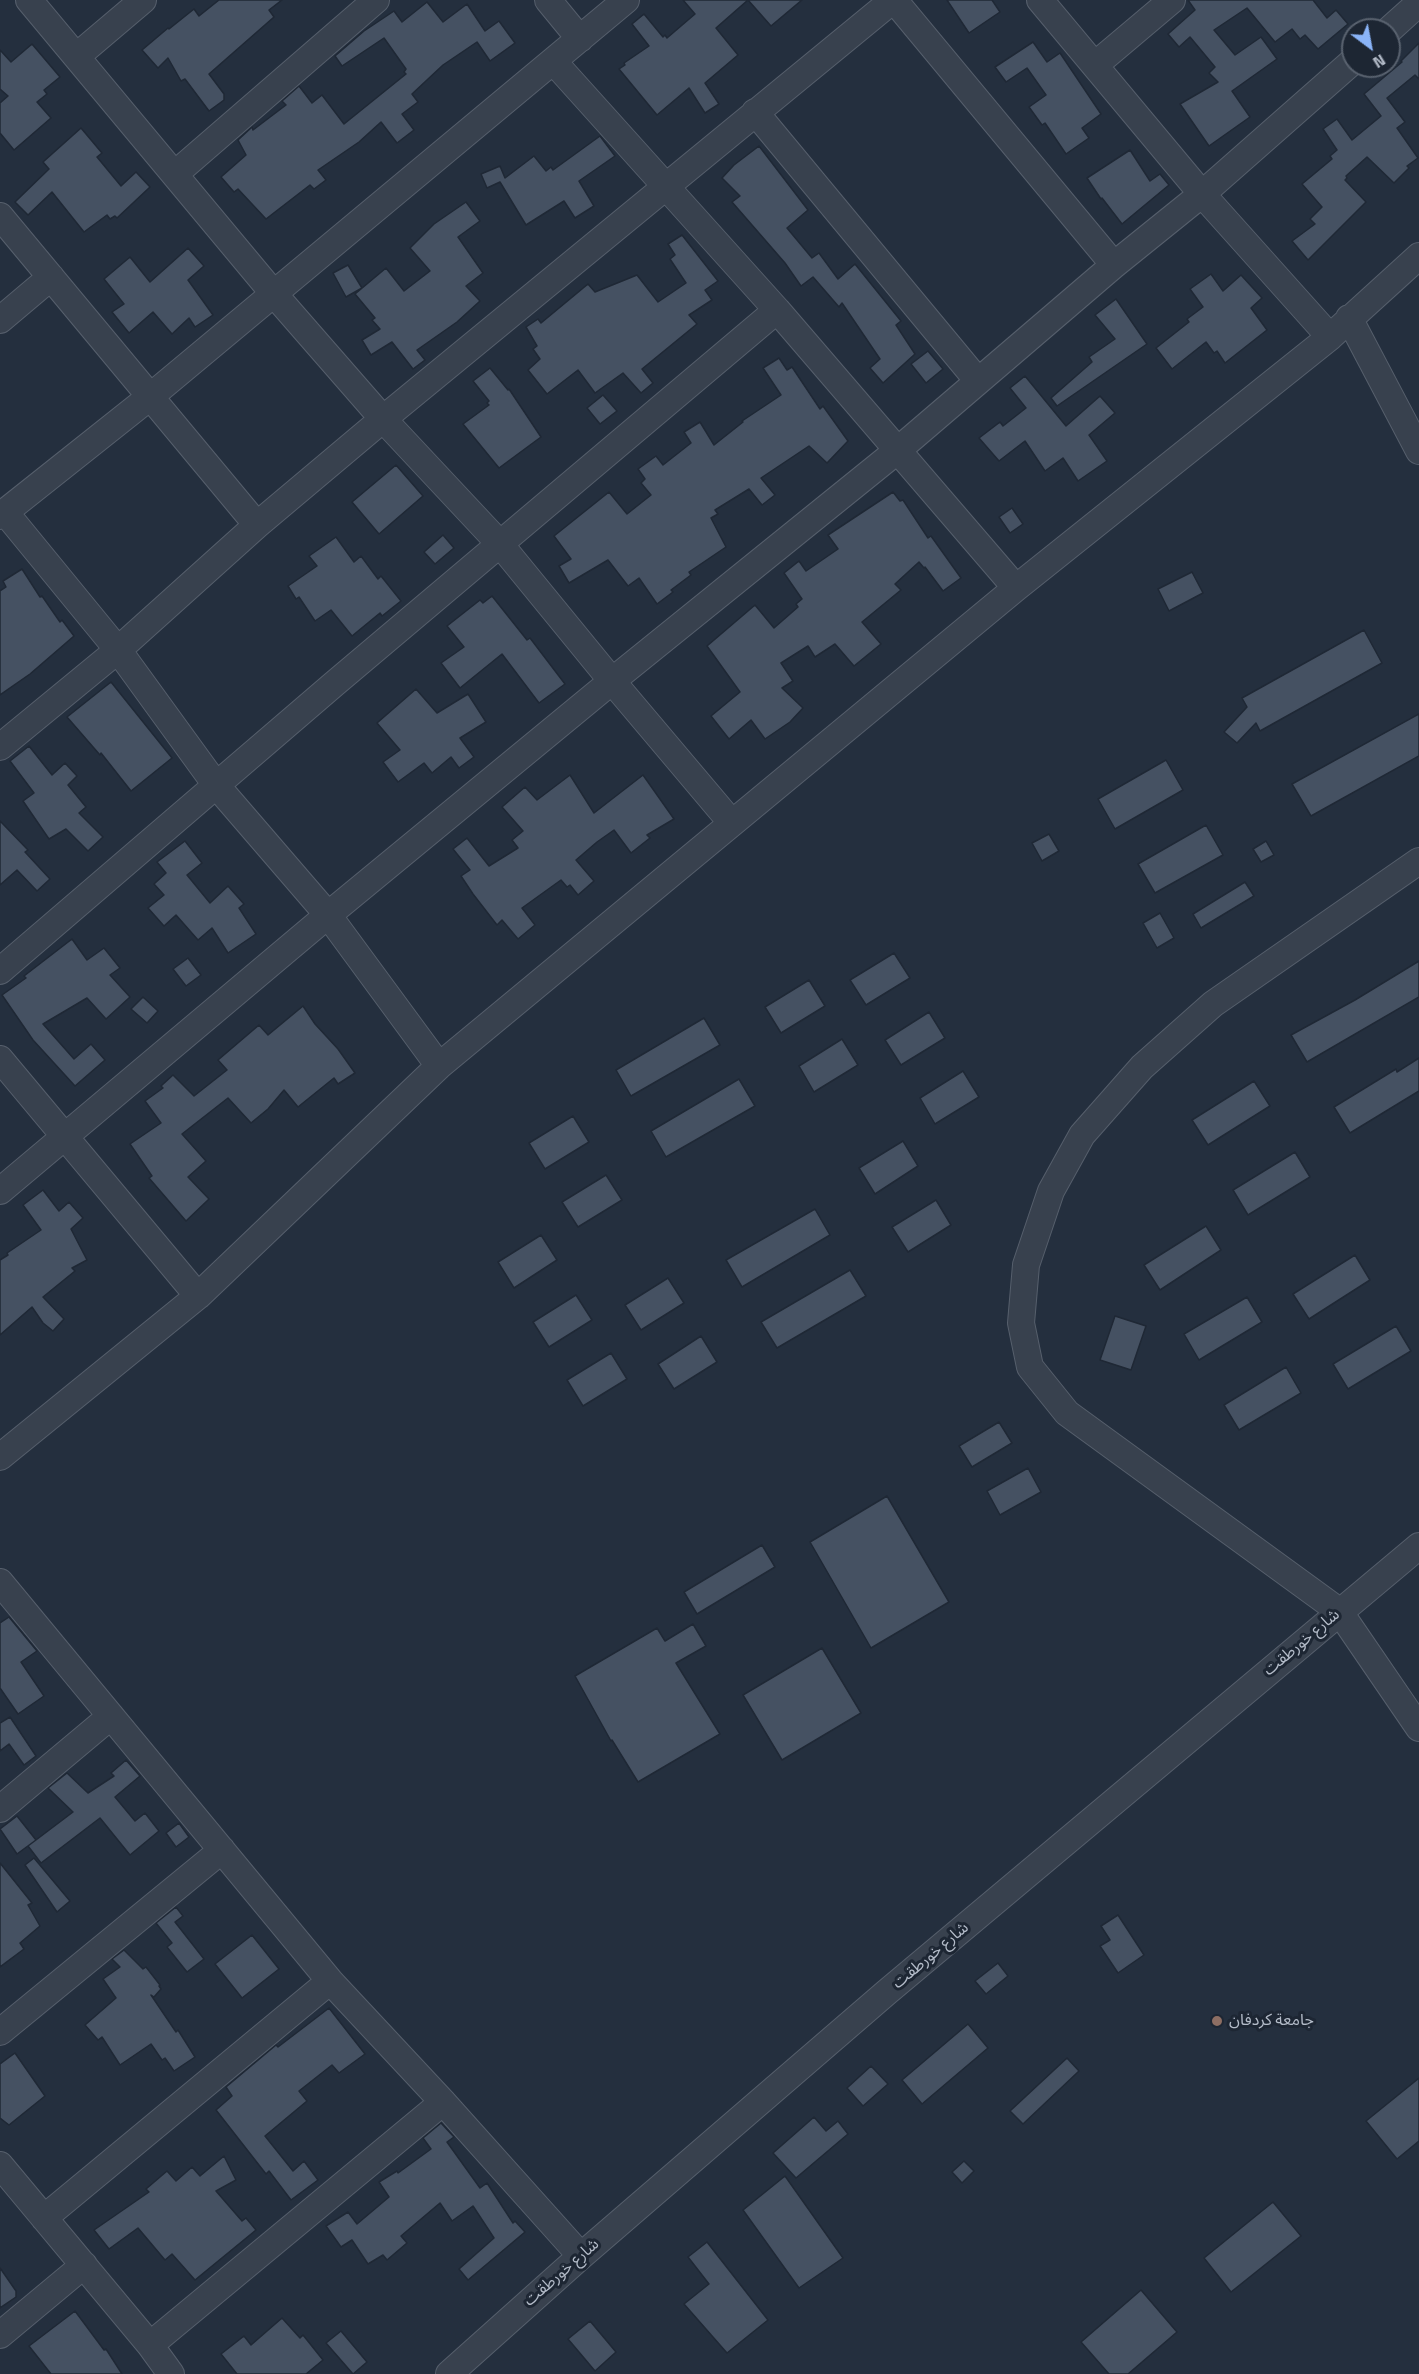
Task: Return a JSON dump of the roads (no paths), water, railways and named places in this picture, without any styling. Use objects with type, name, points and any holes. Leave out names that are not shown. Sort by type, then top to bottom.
[{"type":"street","points":[[29,0],[274,294],[383,419],[500,544],[731,822]]},
{"type":"street","points":[[77,56],[143,0]]},
{"type":"street","points":[[175,174],[376,0]]},
{"type":"street","points":[[548,0],[579,39]]},
{"type":"street","points":[[439,1066],[328,915],[216,785],[118,650],[2,514],[151,396],[626,0]]},
{"type":"street","points":[[0,747],[118,650],[257,525],[383,419],[893,0],[1114,266]]},
{"type":"street","points":[[1040,0],[1202,194],[1330,337]]},
{"type":"street","points":[[1095,65],[1172,0]]},
{"type":"street","points":[[1401,19],[1419,3]]},
{"type":"street","points":[[553,61],[777,310],[1016,588]]},
{"type":"street","points":[[0,1191],[328,915],[898,450],[1202,194],[1341,72]]},
{"type":"street","points":[[755,112],[978,381]]},
{"type":"street","points":[[0,216],[257,525]]},
{"type":"street","points":[[0,1456],[198,1296],[439,1066],[1016,588],[1330,337],[1419,256]]},
{"type":"street","points":[[0,320],[51,277]]},
{"type":"street","points":[[0,971],[777,310]]},
{"type":"street","points":[[1349,318],[1419,451]]},
{"type":"street","points":[[1419,861],[1213,1004],[1142,1066],[1082,1135],[1051,1191],[1026,1265],[1022,1323],[1030,1367],[1067,1413],[1339,1611],[1419,1728]]},
{"type":"street","points":[[0,1059],[198,1296]]},
{"type":"street","name":"شارع خورطقت","points":[[449,2374],[581,2256],[887,1992],[1419,1546]]},
{"type":"street","points":[[3,1591],[111,1716],[330,1981],[443,2102],[581,2256]]},
{"type":"street","points":[[0,1809],[111,1716]]},
{"type":"street","points":[[0,2032],[222,1850]]},
{"type":"street","points":[[44,2218],[330,1981]]},
{"type":"street","points":[[150,2345],[443,2102]]},
{"type":"street","points":[[0,2165],[150,2345],[171,2374]]},
{"type":"street","points":[[0,2335],[84,2265]]},
{"type":"place","name":"جامعة كردفان","points":[[1217,2021]]}]
